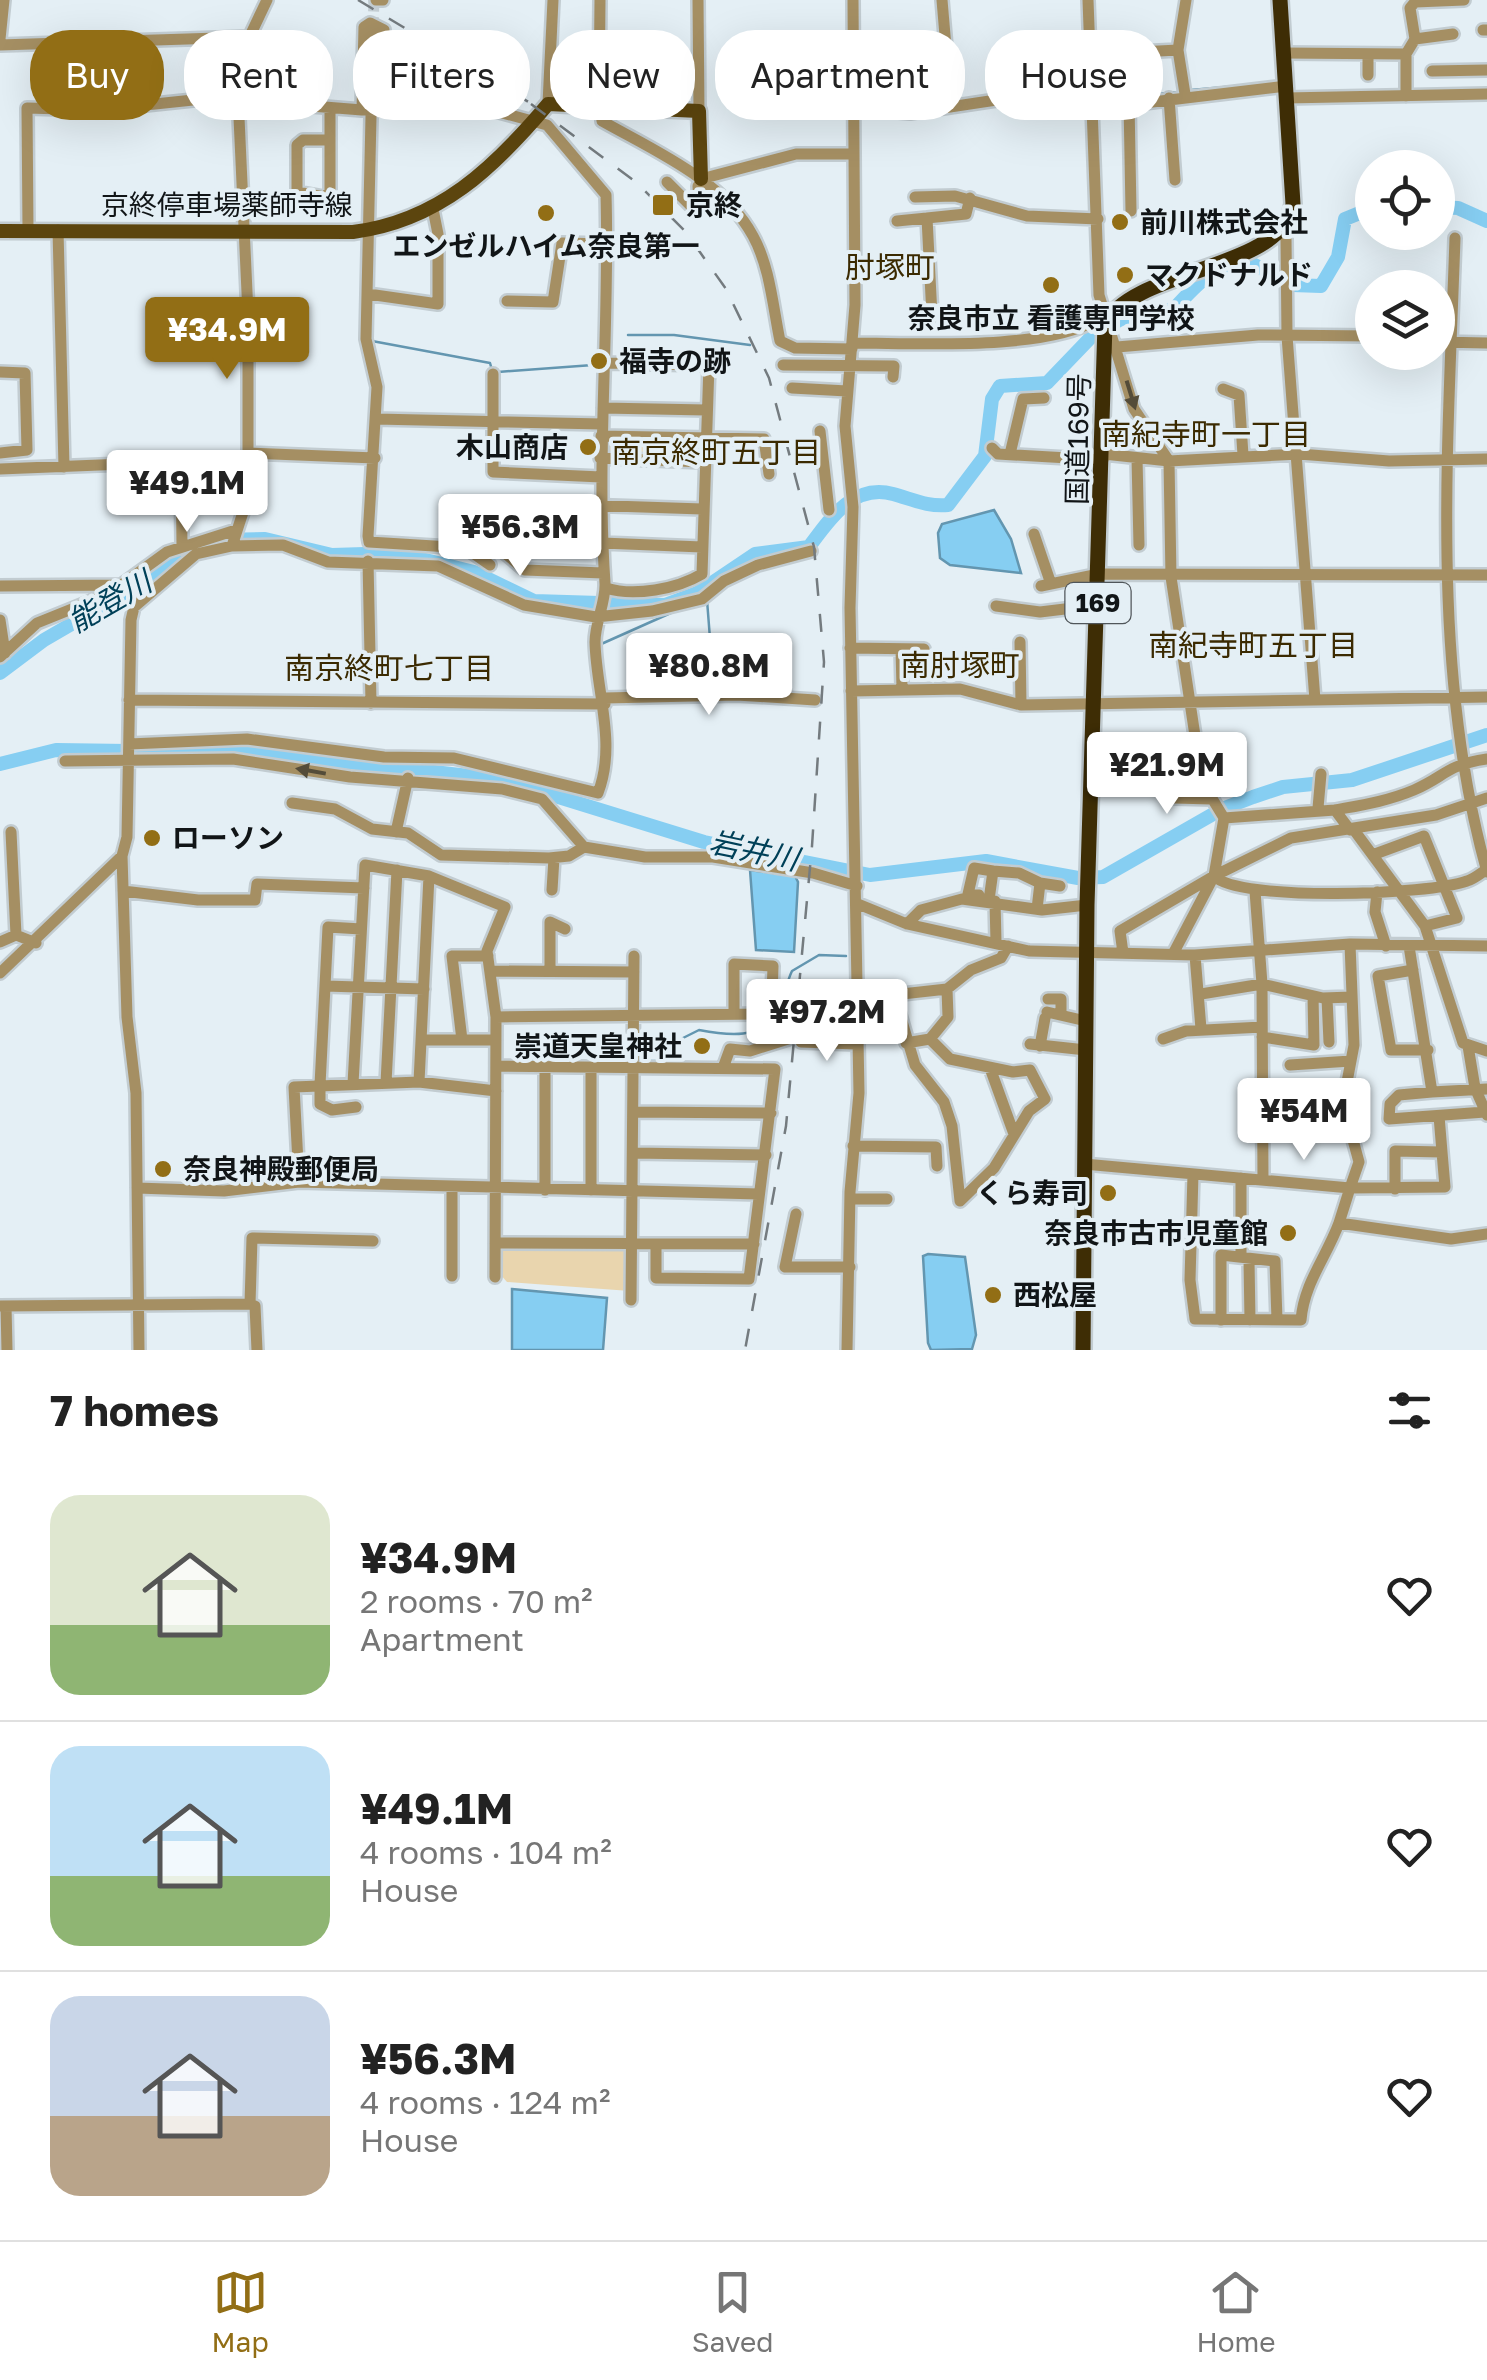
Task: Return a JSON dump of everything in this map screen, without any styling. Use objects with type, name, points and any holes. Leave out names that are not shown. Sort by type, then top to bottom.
[{"type":"highway","points":[[1105,324],[1124,302],[1263,242],[1280,230],[1292,204],[1280,0]]},
{"type":"highway","name":"国道169号","points":[[1083,1350],[1088,864],[1111,344],[1105,324]]},
{"type":"main road","name":"京終停車場薬師寺線","points":[[0,231],[368,230],[433,209],[493,164],[548,104]]},
{"type":"main road","points":[[695,111],[699,111],[699,178]]},
{"type":"street","points":[[4,0],[0,42],[184,38]]},
{"type":"street","points":[[252,30],[267,0]]},
{"type":"street","points":[[548,104],[553,0]]},
{"type":"street","points":[[600,0],[600,30]]},
{"type":"street","points":[[698,0],[699,111]]},
{"type":"street","points":[[853,0],[853,30]]},
{"type":"street","points":[[942,0],[945,30]]},
{"type":"street","points":[[1088,0],[1089,30]]},
{"type":"street","points":[[1185,94],[1178,50],[1186,0]]},
{"type":"street","points":[[1406,96],[1406,54],[1414,39],[1410,13],[1415,2],[1464,0]]},
{"type":"street","points":[[370,23],[384,30],[372,110],[364,27],[370,23]]},
{"type":"street","points":[[1414,39],[1453,34]]},
{"type":"street","points":[[1163,51],[1178,50]]},
{"type":"street","points":[[1284,52],[1406,54]]},
{"type":"street","points":[[1330,55],[1330,73]]},
{"type":"street","points":[[1368,56],[1368,75]]},
{"type":"street","points":[[1432,71],[1487,70]]},
{"type":"street","points":[[1163,99],[1185,94],[1286,92],[1487,94]]},
{"type":"street","points":[[1169,98],[1175,180]]},
{"type":"street","points":[[28,230],[27,108],[98,110],[184,103]]},
{"type":"street","points":[[139,1350],[137,1188],[122,856],[127,838],[131,620],[134,607],[145,595],[196,554],[234,538],[247,500],[240,120]]},
{"type":"street","points":[[330,120],[330,140],[330,192],[324,197],[302,196],[297,192],[297,146],[304,140],[330,140]]},
{"type":"street","points":[[372,120],[366,339],[376,380],[376,418],[369,542],[450,547],[470,551],[490,565]]},
{"type":"street","points":[[129,745],[247,739],[384,757],[454,758],[598,793],[604,779],[605,701],[595,646],[597,615],[604,592],[600,458],[606,195],[547,124],[527,120]]},
{"type":"street","points":[[602,120],[699,178],[720,196],[754,238],[780,341],[796,348],[1073,334],[1096,320],[1105,324]]},
{"type":"street","points":[[848,1350],[850,1198],[859,1093],[854,1001],[858,904],[850,648],[852,500],[845,446],[853,346],[852,120]]},
{"type":"street","points":[[1094,120],[1099,295],[1105,324]]},
{"type":"street","points":[[1129,120],[1131,211]]},
{"type":"street","points":[[699,178],[796,154],[853,154]]},
{"type":"street","points":[[371,174],[385,175]]},
{"type":"street","points":[[667,182],[693,207],[700,199],[699,178]]},
{"type":"street","points":[[915,198],[970,198],[1027,216],[1098,219]]},
{"type":"street","points":[[897,221],[966,214],[970,198]]},
{"type":"street","points":[[368,294],[438,304],[438,234],[433,209]]},
{"type":"street","points":[[924,218],[932,316]]},
{"type":"street","points":[[58,230],[64,467]]},
{"type":"street","points":[[1280,230],[1286,239],[1287,336],[1315,700]]},
{"type":"street","points":[[506,301],[553,302],[562,243],[607,244]]},
{"type":"street","points":[[1173,954],[1214,876],[1222,816],[1202,782],[1171,577],[1168,461],[1134,409],[1111,344],[1355,336]]},
{"type":"street","points":[[1455,344],[1487,343]]},
{"type":"street","points":[[604,592],[692,580],[702,574],[708,366],[605,363]]},
{"type":"street","points":[[784,365],[894,366],[892,377]]},
{"type":"street","points":[[1214,876],[1222,885],[1254,891],[1402,892],[1470,881],[1487,870],[1454,695],[1448,577],[1452,370]]},
{"type":"street","points":[[0,372],[25,372],[27,450],[0,454]]},
{"type":"street","points":[[493,374],[494,472],[600,478]]},
{"type":"street","points":[[792,388],[847,390]]},
{"type":"street","points":[[1223,388],[1240,395],[1243,455]]},
{"type":"street","points":[[1010,454],[1024,399],[1044,398]]},
{"type":"street","points":[[603,408],[706,410]]},
{"type":"street","points":[[376,418],[764,438],[769,474]]},
{"type":"street","points":[[820,431],[829,510]]},
{"type":"street","points":[[822,448],[845,446]]},
{"type":"street","points":[[992,448],[998,454],[1168,461],[1299,454],[1389,461],[1487,459]]},
{"type":"street","points":[[0,469],[248,456],[375,458]]},
{"type":"street","points":[[600,458],[704,462]]},
{"type":"street","points":[[1137,458],[1139,545]]},
{"type":"street","points":[[181,459],[182,546]]},
{"type":"street","points":[[603,573],[525,570],[488,539],[492,502],[702,509]]},
{"type":"street","points":[[1034,534],[1046,585],[1099,574],[1487,576]]},
{"type":"street","points":[[2,655],[37,623],[129,581],[182,546],[234,538],[274,544],[328,562],[438,566],[524,604],[597,615],[652,611],[702,599],[724,581],[758,564],[811,551]]},
{"type":"street","points":[[501,550],[512,546],[702,548]]},
{"type":"street","points":[[368,561],[371,703]]},
{"type":"street","points":[[0,586],[129,581],[145,595]]},
{"type":"street","points":[[996,606],[1040,612],[1098,606]]},
{"type":"street","points":[[0,620],[2,655]]},
{"type":"street","points":[[1020,642],[1021,704]]},
{"type":"street","points":[[850,648],[924,649]]},
{"type":"street","points":[[901,649],[902,688]]},
{"type":"street","points":[[852,691],[960,690],[1021,704],[1487,697]]},
{"type":"street","points":[[129,700],[371,703],[605,701],[737,695],[815,700]]},
{"type":"street","points":[[65,761],[221,759],[350,777],[408,778],[502,788],[542,798],[584,847]]},
{"type":"street","points":[[1222,816],[1335,810],[1407,793],[1427,784],[1444,769],[1487,759]]},
{"type":"street","points":[[1318,808],[1321,774]]},
{"type":"street","points":[[1171,776],[1174,798],[1212,801]]},
{"type":"street","points":[[396,832],[408,778]]},
{"type":"street","points":[[542,798],[548,781]]},
{"type":"street","points":[[1123,953],[1120,931],[1214,876],[1291,838],[1436,815],[1487,798]]},
{"type":"street","points":[[292,803],[335,808],[372,829],[408,833],[441,855],[554,858],[584,847],[645,857],[714,857],[814,873],[857,886]]},
{"type":"street","points":[[1335,810],[1375,854],[1425,926],[1463,1044],[1487,1051]]},
{"type":"street","points":[[11,832],[16,935]]},
{"type":"street","points":[[1375,854],[1424,836],[1457,918],[1425,926]]},
{"type":"street","points":[[0,973],[36,943],[122,856]]},
{"type":"street","points":[[552,890],[554,858]]},
{"type":"street","points":[[354,1084],[365,865],[429,876],[505,907],[488,956],[496,1017],[495,1276]]},
{"type":"street","points":[[1060,886],[1019,874],[974,868],[968,894],[1036,909],[1087,905]]},
{"type":"street","points":[[386,1083],[397,870]]},
{"type":"street","points":[[830,1002],[895,998],[947,989],[970,970],[1000,958],[1002,944],[988,900],[993,871]]},
{"type":"street","points":[[419,1082],[429,876]]},
{"type":"street","points":[[1036,909],[1040,883]]},
{"type":"street","points":[[123,891],[198,900],[255,900],[257,884],[364,888]]},
{"type":"street","points":[[1254,891],[1262,984],[1264,1180]]},
{"type":"street","points":[[1377,892],[1375,912],[1386,946]]},
{"type":"street","points":[[907,924],[921,910],[962,899],[988,900]]},
{"type":"street","points":[[858,904],[907,924],[1002,944],[1087,953],[1195,955],[1350,944],[1487,946]]},
{"type":"street","points":[[550,971],[550,922],[565,929]]},
{"type":"street","points":[[356,1106],[332,1110],[320,1104],[320,1085],[328,926],[362,929]]},
{"type":"street","points":[[0,942],[16,935],[36,943]]},
{"type":"street","points":[[1192,1174],[1195,1319],[1301,1320],[1306,1287],[1324,1262],[1360,1162],[1342,1104],[1351,1062],[1350,944]]},
{"type":"street","points":[[1410,946],[1432,1092]]},
{"type":"street","points":[[1195,955],[1201,1030]]},
{"type":"street","points":[[462,1040],[452,956],[488,956]]},
{"type":"street","points":[[632,1300],[634,956]]},
{"type":"street","points":[[496,1017],[760,1014],[772,997],[773,966],[734,964],[734,1014]]},
{"type":"street","points":[[490,970],[634,972]]},
{"type":"street","points":[[1413,970],[1378,976],[1391,1050],[1428,1050]]},
{"type":"street","points":[[1201,994],[1262,984],[1312,996],[1352,997]]},
{"type":"street","points":[[325,986],[424,989]]},
{"type":"street","points":[[906,1042],[930,1039],[948,1017],[947,989]]},
{"type":"street","points":[[1163,1040],[1201,1030],[1262,1032],[1314,1045],[1312,996]]},
{"type":"street","points":[[895,998],[915,1065],[948,1114],[960,1201],[994,1168],[1029,1111],[1044,1100],[1030,1070],[950,1060],[930,1039]]},
{"type":"street","points":[[1328,998],[1329,1042]]},
{"type":"street","points":[[1086,1021],[1046,1010],[1035,1045],[1086,1050]]},
{"type":"street","points":[[856,1018],[898,1015]]},
{"type":"street","points":[[1290,1039],[1290,1067],[1351,1062]]},
{"type":"street","points":[[422,1040],[496,1040]]},
{"type":"street","points":[[724,1068],[730,1049],[750,1051],[794,1040],[856,1044]]},
{"type":"street","points":[[1468,1046],[1481,1089],[1486,1114],[1389,1118],[1390,1104],[1398,1095],[1481,1089]]},
{"type":"street","points":[[496,1066],[775,1068],[749,1279],[656,1278],[656,1244]]},
{"type":"street","points":[[545,1067],[545,1190]]},
{"type":"street","points":[[591,1067],[591,1190]]},
{"type":"street","points":[[990,1068],[1014,1134]]},
{"type":"street","points":[[300,1182],[294,1087],[419,1082],[496,1090]]},
{"type":"street","points":[[633,1112],[771,1112]]},
{"type":"street","points":[[1084,1164],[1350,1188],[1445,1187],[1439,1116]]},
{"type":"street","points":[[853,1146],[936,1147],[937,1166]]},
{"type":"street","points":[[1396,1189],[1395,1152],[1442,1152]]},
{"type":"street","points":[[633,1154],[766,1155]]},
{"type":"street","points":[[1241,1178],[1250,1320]]},
{"type":"street","points":[[137,1188],[224,1190],[300,1182],[452,1189],[759,1194]]},
{"type":"street","points":[[452,1189],[452,1276]]},
{"type":"street","points":[[850,1198],[887,1200]]},
{"type":"street","points":[[796,1214],[785,1267],[850,1267]]},
{"type":"street","points":[[1339,1223],[1451,1240],[1487,1234]]},
{"type":"street","points":[[250,1304],[252,1238],[373,1240]]},
{"type":"street","points":[[495,1243],[754,1244]]},
{"type":"street","points":[[1222,1320],[1222,1255],[1275,1261],[1278,1320]]},
{"type":"street","points":[[6,1350],[3,1306],[250,1304],[255,1306],[257,1350]]},
{"type":"shaded area","points":[[606,439],[702,442],[701,459],[606,456]]},
{"type":"shaded area","points":[[501,1246],[630,1246],[630,1291],[507,1282],[500,1274]]},
{"type":"water","points":[[994,510],[1011,539],[1021,573],[950,565],[940,558],[938,533],[942,524]]},
{"type":"water","points":[[750,870],[795,876],[798,882],[794,952],[756,950]]},
{"type":"water","points":[[923,1256],[965,1257],[976,1335],[972,1349],[931,1350]]},
{"type":"water","points":[[512,1289],[607,1298],[603,1350],[512,1350]]},
{"type":"waterway","points":[[1191,90],[1247,85]]},
{"type":"waterway","points":[[1163,94],[1178,92]]},
{"type":"waterway","name":"能登川","points":[[1455,208],[1487,221]]},
{"type":"waterway","name":"能登川","points":[[0,673],[44,640],[216,540],[265,539],[332,555],[397,553],[474,572],[534,601],[665,605],[697,593],[755,554],[809,547],[844,506],[866,494],[879,492],[926,504],[948,505],[985,456],[992,399],[1000,386],[1047,383],[1095,333],[1121,319],[1174,309],[1205,278],[1233,263],[1245,260],[1293,285],[1321,286],[1338,257],[1345,219],[1355,215]]},
{"type":"waterway","points":[[628,335],[674,335],[750,345]]},
{"type":"waterway","points":[[372,341],[490,363],[492,370]]},
{"type":"waterway","points":[[254,357],[277,354]]},
{"type":"waterway","points":[[498,372],[593,365],[598,360]]},
{"type":"waterway","points":[[707,600],[714,690]]},
{"type":"waterway","points":[[599,645],[673,612]]},
{"type":"waterway","name":"岩井川","points":[[0,764],[56,750],[270,753],[503,780],[704,842],[870,875],[986,861],[1078,878],[1103,877],[1222,809],[1253,797],[1283,787],[1352,780],[1487,735]]},
{"type":"waterway","points":[[641,1061],[671,1061],[681,1039],[699,1030],[743,1034],[764,1027],[779,1010],[792,971],[819,955],[846,956]]},
{"type":"tunnel","points":[[373,28],[374,0]]},
{"type":"railway","points":[[358,0],[542,110]]},
{"type":"railway","points":[[531,104],[636,182],[685,231],[726,289],[769,378],[814,547],[824,662],[812,846],[786,1126],[745,1350]]},
{"type":"place","name":"京終","points":[[663,205]]},
{"type":"place","name":"エンゼルハイム奈良第一","points":[[546,213]]},
{"type":"place","name":"前川株式会社","points":[[1120,222]]},
{"type":"place","name":"マクドナルド","points":[[1125,275]]},
{"type":"place","name":"奈良市立 看護専門学校","points":[[1051,285]]},
{"type":"place","name":"福寺の跡","points":[[599,361]]},
{"type":"place","name":"木山商店","points":[[588,447]]},
{"type":"place","name":"ローソン","points":[[152,838]]},
{"type":"place","name":"崇道天皇神社","points":[[702,1046]]},
{"type":"place","name":"奈良神殿郵便局","points":[[163,1169]]},
{"type":"place","name":"くら寿司","points":[[1108,1193]]},
{"type":"place","name":"奈良市古市児童館","points":[[1288,1233]]},
{"type":"place","name":"西松屋","points":[[993,1295]]},
{"type":"district","name":"肘塚町","points":[[890,268]]},
{"type":"district","name":"南紀寺町一丁目","points":[[1206,435]]},
{"type":"district","name":"南京終町五丁目","points":[[716,453]]},
{"type":"district","name":"南紀寺町五丁目","points":[[1253,646]]},
{"type":"district","name":"南肘塚町","points":[[960,666]]},
{"type":"district","name":"南京終町七丁目","points":[[389,669]]}]
